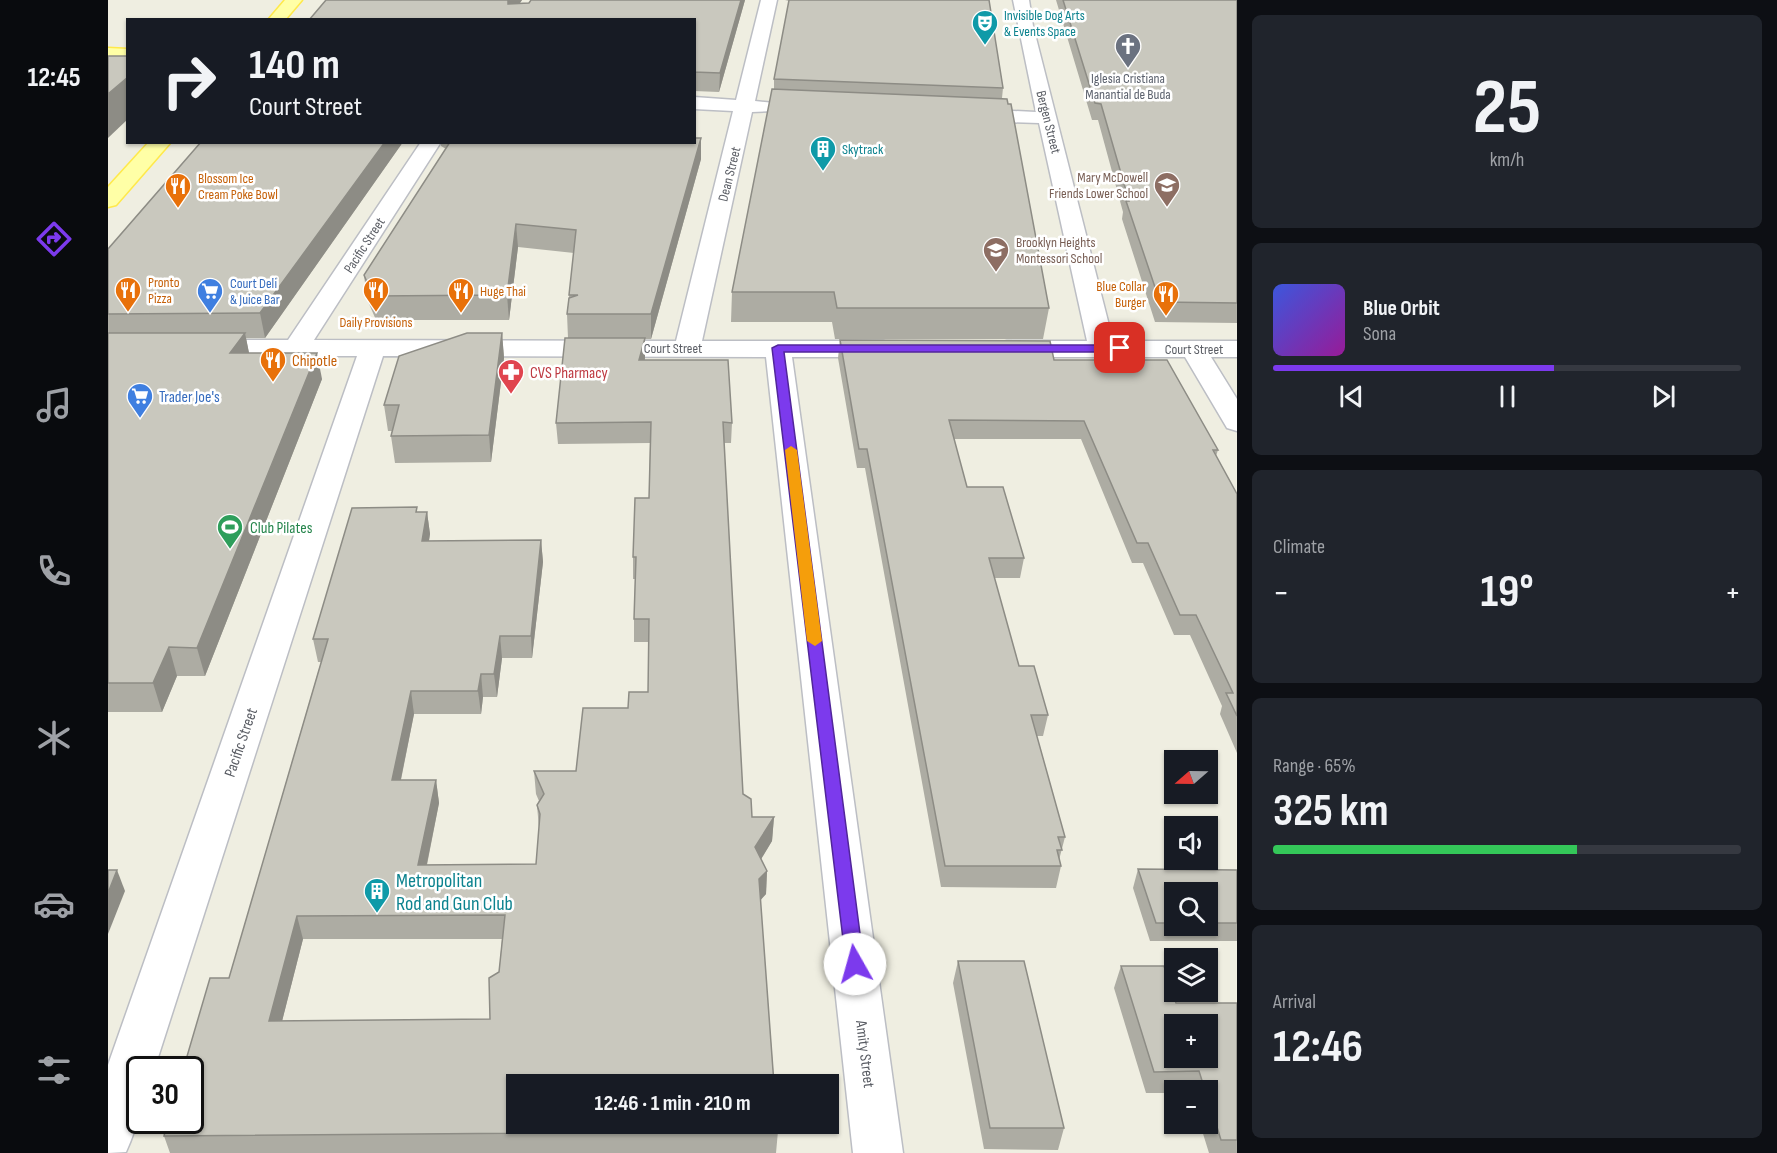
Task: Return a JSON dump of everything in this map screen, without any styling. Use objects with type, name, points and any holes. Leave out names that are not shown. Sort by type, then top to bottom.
[{"type":"main road","points":[[278,18],[294,0]]},
{"type":"main road","points":[[108,53],[126,54]]},
{"type":"main road","points":[[108,200],[159,144]]},
{"type":"street","name":"Dean Street","points":[[687,348],[769,0]]},
{"type":"street","name":"Bergen Street","points":[[1021,0],[1025,26],[1102,348]]},
{"type":"street","points":[[696,104],[788,107]]},
{"type":"street","points":[[948,114],[1048,118]]},
{"type":"street","name":"Pacific Street","points":[[296,348],[431,144]]},
{"type":"street","name":"Court Street","points":[[178,348],[903,348]]},
{"type":"street","name":"Pacific Street","points":[[108,1136],[374,348]]},
{"type":"street","name":"Amity Street","points":[[778,348],[878,1153]]},
{"type":"street","name":"Court Street","points":[[987,349],[1237,349]]},
{"type":"street","points":[[1193,349],[1237,422]]},
{"type":"building","points":[[326,0],[508,0],[508,4],[529,3],[531,0],[741,0],[720,73],[696,72],[696,18],[311,18]]},
{"type":"building","points":[[789,0],[989,0],[1003,88],[774,79]]},
{"type":"building","points":[[1063,0],[1237,0],[1237,303],[1160,302],[1126,201],[1129,201],[1101,104],[1095,103]]},
{"type":"building","points":[[108,56],[126,56],[126,79],[108,94]]},
{"type":"building","points":[[772,89],[1007,99],[1008,104],[1011,104],[1049,308],[837,308],[834,292],[732,292]]},
{"type":"building","points":[[696,138],[701,138],[651,314],[567,314],[569,298],[578,295],[569,295],[576,230],[516,224],[507,295],[373,296],[364,275],[449,144],[696,144]]},
{"type":"building","points":[[199,144],[384,144],[260,313],[108,314],[108,249]]},
{"type":"building","points":[[108,333],[245,333],[230,353],[317,353],[197,648],[169,647],[153,683],[108,683]]},
{"type":"building","points":[[467,333],[502,333],[489,435],[391,436],[399,405],[384,405],[399,356]]},
{"type":"building","points":[[565,338],[645,338],[639,360],[728,360],[732,423],[723,422],[743,794],[751,799],[752,817],[774,817],[755,847],[767,871],[759,879],[773,1074],[506,1074],[506,1133],[164,1136],[164,1134],[204,1134],[204,1056],[187,1056],[210,978],[229,978],[328,639],[313,639],[352,508],[417,507],[416,512],[427,512],[422,541],[541,540],[531,636],[500,636],[494,674],[481,674],[478,691],[411,691],[392,780],[436,780],[418,865],[536,864],[540,814],[537,805],[544,794],[534,771],[576,771],[583,708],[628,708],[629,692],[648,692],[649,619],[634,619],[636,557],[633,557],[635,498],[649,498],[651,422],[556,423]],"holes":[[[505,915],[499,972],[489,978],[490,1019],[269,1021],[297,916]]]},
{"type":"building","points":[[840,340],[1050,341],[1054,360],[1167,360],[1218,450],[1213,450],[1237,494],[1237,716],[1226,693],[1233,693],[1196,615],[1180,615],[1148,543],[1137,543],[1084,421],[949,420],[967,487],[1003,487],[1024,558],[989,558],[1019,666],[1034,666],[1048,715],[1031,715],[1065,837],[1058,837],[1062,850],[1057,850],[1061,866],[945,866],[867,449],[859,449]]},
{"type":"building","points":[[1138,869],[1237,870],[1237,923],[1218,923],[1218,882],[1164,882],[1164,923],[1156,923]]},
{"type":"building","points":[[108,870],[117,870],[108,893]]},
{"type":"building","points":[[958,961],[1024,961],[1064,1128],[990,1128]]},
{"type":"building","points":[[1121,966],[1164,966],[1164,1002],[1237,1003],[1237,1140],[1221,1140],[1218,1130],[1218,1080],[1202,1080],[1199,1071],[1154,1072]]},
{"type":"slow traffic","points":[[791,450],[815,641]]},
{"type":"place","name":"Invisible Dog Arts & Events Space","points":[[985,46]]},
{"type":"place","name":"Iglesia Cristiana Manantial de Buda","points":[[1128,69]]},
{"type":"place","name":"Skytrack","points":[[823,172]]},
{"type":"place","name":"Mary McDowell Friends Lower School","points":[[1167,208]]},
{"type":"place","name":"Blossom Ice Cream Poke Bowl","points":[[178,209]]},
{"type":"place","name":"Brooklyn Heights Montessori School","points":[[996,273]]},
{"type":"place","name":"Pronto Pizza","points":[[128,313]]},
{"type":"place","name":"Daily Provisions","points":[[376,313]]},
{"type":"place","name":"Court Deli & Juice Bar","points":[[210,314]]},
{"type":"place","name":"Huge Thai","points":[[461,314]]},
{"type":"place","name":"Blue Collar Burger","points":[[1166,317]]},
{"type":"place","name":"Chipotle","points":[[273,383]]},
{"type":"place","name":"CVS Pharmacy","points":[[511,395]]},
{"type":"place","name":"Trader Joe's","points":[[140,419]]},
{"type":"place","name":"Club Pilates","points":[[230,550]]},
{"type":"place","name":"Metropolitan Rod and Gun Club","points":[[377,914]]},
{"type":"route","points":[[855,964],[778,348],[1120,348]]}]
